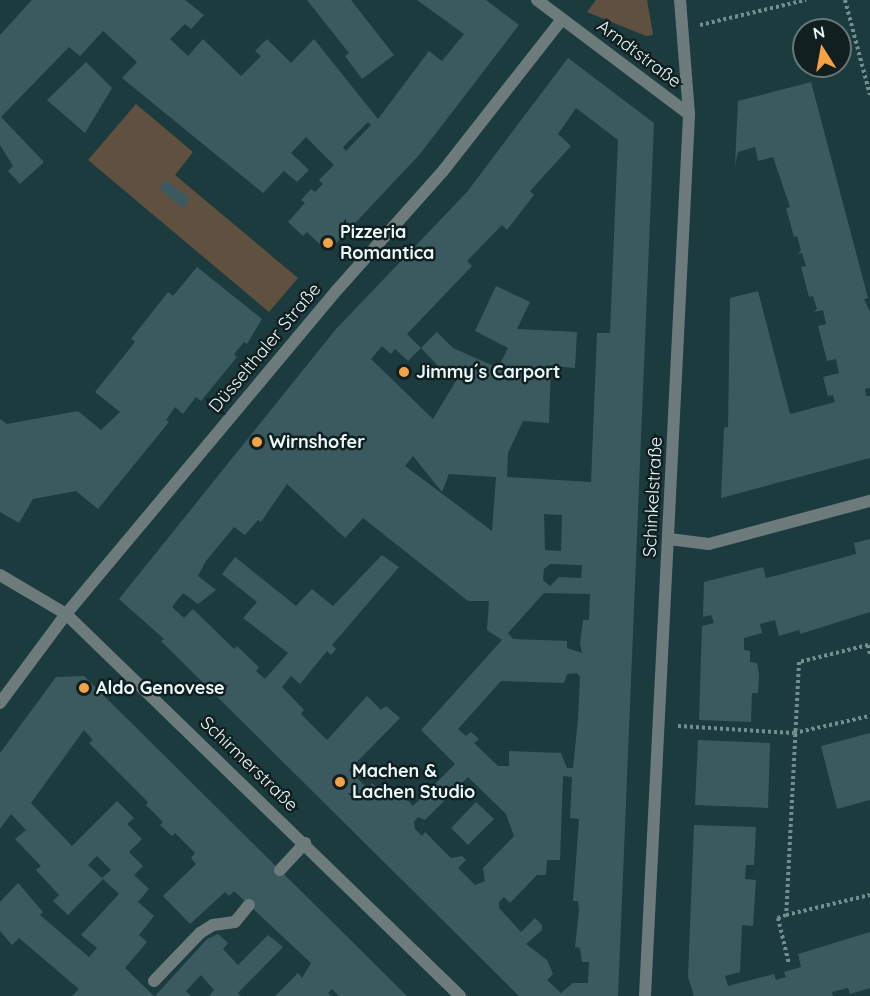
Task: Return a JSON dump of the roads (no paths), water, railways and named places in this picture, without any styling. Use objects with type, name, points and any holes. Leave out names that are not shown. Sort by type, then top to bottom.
[{"type":"street","name":"Arndtstraße","points":[[537,0],[689,114]]},
{"type":"street","name":"Schinkelstraße","points":[[645,996],[689,114],[680,0]]},
{"type":"street","name":"Düsselthaler Straße","points":[[0,703],[66,614],[337,290],[443,171],[562,19]]},
{"type":"street","points":[[669,539],[709,544],[870,501]]},
{"type":"street","name":"Schirmerstraße","points":[[0,575],[66,614],[305,843],[460,996]]},
{"type":"street","points":[[280,870],[305,843]]},
{"type":"street","points":[[154,981],[200,933],[213,925],[235,922],[249,905]]},
{"type":"place","name":"Pizzeria Romantica","points":[[328,243]]},
{"type":"place","name":"Jimmy´s Carport","points":[[404,372]]},
{"type":"place","name":"Wirnshofer","points":[[257,442]]},
{"type":"place","name":"Aldo Genovese","points":[[84,688]]},
{"type":"place","name":"Machen & Lachen Studio","points":[[340,782]]}]
